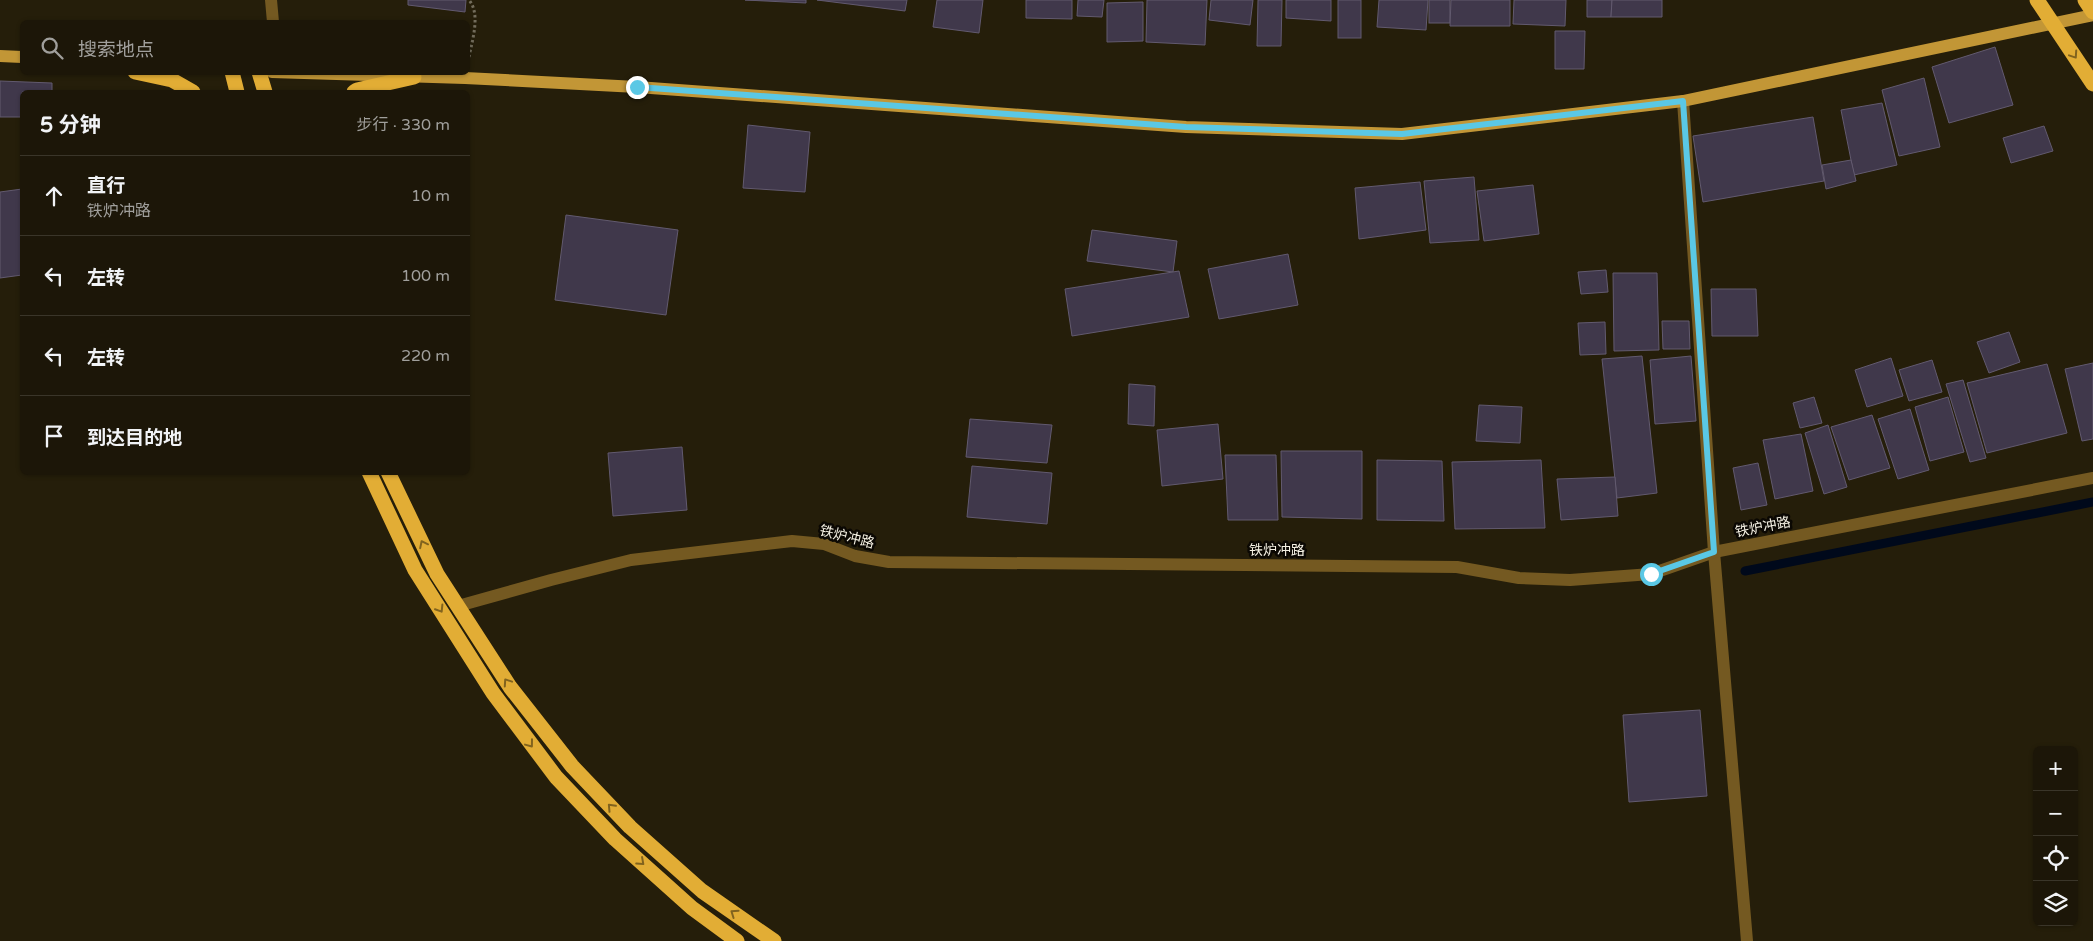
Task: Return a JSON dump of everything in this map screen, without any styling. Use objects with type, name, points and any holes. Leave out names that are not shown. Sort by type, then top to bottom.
[{"type":"highway","points":[[2037,0],[2093,84]]},
{"type":"highway","points":[[2084,0],[2093,13]]},
{"type":"highway","points":[[149,75],[172,80],[190,90]]},
{"type":"highway","points":[[233,75],[236,90]]},
{"type":"highway","points":[[260,75],[264,90]]},
{"type":"highway","points":[[357,90],[414,77]]},
{"type":"highway","points":[[371,475],[415,570],[493,693],[556,777],[615,839],[692,908],[737,941]]},
{"type":"highway","points":[[389,475],[437,574],[510,688],[585,780],[630,827],[702,891],[774,941]]},
{"type":"main road","points":[[346,75],[646,88],[1186,127],[1402,134],[1683,101],[2093,13]]},
{"type":"main road","points":[[0,56],[20,57]]},
{"type":"street","points":[[271,0],[273,20]]},
{"type":"street","points":[[1683,101],[1714,552],[1748,941]]},
{"type":"street","name":"铁炉冲路","points":[[458,606],[631,560],[792,541],[824,544],[855,556],[889,562],[1458,566],[1519,578],[1570,580],[1651,574],[1714,552],[2093,478]]},
{"type":"path","points":[[469,0],[474,6],[474,28],[470,53]]},
{"type":"building","points":[[408,0],[466,0],[465,12],[408,5]]},
{"type":"building","points":[[745,0],[806,0],[806,3]]},
{"type":"building","points":[[817,0],[907,0],[905,11]]},
{"type":"building","points":[[937,0],[983,0],[979,33],[933,27]]},
{"type":"building","points":[[1026,0],[1072,0],[1072,19],[1026,18]]},
{"type":"building","points":[[1078,0],[1104,0],[1102,17],[1077,16]]},
{"type":"building","points":[[1147,0],[1207,0],[1205,45],[1146,42]]},
{"type":"building","points":[[1211,0],[1253,0],[1250,25],[1209,20]]},
{"type":"building","points":[[1258,0],[1282,0],[1281,46],[1257,46]]},
{"type":"building","points":[[1286,0],[1331,0],[1331,21],[1286,18]]},
{"type":"building","points":[[1338,0],[1361,0],[1361,38],[1338,38]]},
{"type":"building","points":[[1379,0],[1428,0],[1426,30],[1377,27]]},
{"type":"building","points":[[1429,0],[1450,0],[1450,23],[1429,23]]},
{"type":"building","points":[[1451,0],[1510,0],[1510,26],[1450,26]]},
{"type":"building","points":[[1514,0],[1566,0],[1565,26],[1513,24]]},
{"type":"building","points":[[1587,0],[1612,0],[1611,17],[1587,17]]},
{"type":"building","points":[[1612,0],[1662,0],[1662,17],[1611,17]]},
{"type":"building","points":[[1143,2],[1143,41],[1107,42],[1107,3]]},
{"type":"building","points":[[1555,31],[1585,31],[1584,69],[1555,69]]},
{"type":"building","points":[[1995,47],[2013,105],[1949,123],[1932,67]]},
{"type":"building","points":[[1924,78],[1940,147],[1899,156],[1882,90]]},
{"type":"building","points":[[0,81],[52,83],[52,90],[20,90],[20,117],[0,117]]},
{"type":"building","points":[[1882,103],[1897,165],[1854,175],[1841,110]]},
{"type":"building","points":[[1813,117],[1824,181],[1703,202],[1693,136]]},
{"type":"building","points":[[748,125],[810,132],[805,192],[743,188]]},
{"type":"building","points":[[2044,126],[2053,151],[2011,163],[2003,138]]},
{"type":"building","points":[[1851,160],[1856,181],[1826,189],[1822,165]]},
{"type":"building","points":[[1474,177],[1479,240],[1430,243],[1424,181]]},
{"type":"building","points":[[1420,182],[1426,230],[1359,239],[1355,188]]},
{"type":"building","points":[[1533,185],[1539,234],[1484,241],[1477,191]]},
{"type":"building","points":[[20,189],[20,275],[0,278],[0,192]]},
{"type":"building","points":[[566,215],[678,230],[666,315],[555,300]]},
{"type":"building","points":[[1092,230],[1177,241],[1173,272],[1087,261]]},
{"type":"building","points":[[1288,254],[1298,305],[1219,319],[1208,269]]},
{"type":"building","points":[[1606,270],[1608,292],[1581,294],[1578,272]]},
{"type":"building","points":[[1179,271],[1189,317],[1072,336],[1065,289]]},
{"type":"building","points":[[1613,273],[1657,273],[1659,350],[1614,351]]},
{"type":"building","points":[[1711,289],[1756,289],[1758,336],[1712,336]]},
{"type":"building","points":[[1662,321],[1689,321],[1690,349],[1663,349]]},
{"type":"building","points":[[1605,322],[1606,354],[1580,355],[1578,323]]},
{"type":"building","points":[[2009,332],[2020,362],[1989,373],[1977,342]]},
{"type":"building","points":[[1642,356],[1657,493],[1617,498],[1602,359]]},
{"type":"building","points":[[1691,356],[1696,421],[1655,424],[1650,360]]},
{"type":"building","points":[[1891,358],[1903,396],[1867,407],[1855,370]]},
{"type":"building","points":[[1932,360],[1942,392],[1909,401],[1899,370]]},
{"type":"building","points":[[2093,363],[2093,439],[2082,441],[2065,369]]},
{"type":"building","points":[[2047,364],[2067,433],[1987,453],[1967,383]]},
{"type":"building","points":[[1963,380],[1986,458],[1970,462],[1946,384]]},
{"type":"building","points":[[1129,384],[1155,386],[1154,426],[1128,424]]},
{"type":"building","points":[[1814,397],[1822,423],[1800,428],[1793,403]]},
{"type":"building","points":[[1948,397],[1964,452],[1930,461],[1915,407]]},
{"type":"building","points":[[1479,405],[1522,407],[1520,443],[1476,441]]},
{"type":"building","points":[[1910,409],[1929,470],[1898,479],[1878,419]]},
{"type":"building","points":[[1872,415],[1890,468],[1849,480],[1831,427]]},
{"type":"building","points":[[970,419],[1052,425],[1047,463],[966,457]]},
{"type":"building","points":[[1218,424],[1223,479],[1162,486],[1157,430]]},
{"type":"building","points":[[1828,425],[1847,487],[1824,494],[1805,433]]},
{"type":"building","points":[[1801,434],[1813,491],[1775,499],[1763,440]]},
{"type":"building","points":[[682,447],[687,510],[613,516],[608,453]]},
{"type":"building","points":[[1281,451],[1362,451],[1362,519],[1282,517]]},
{"type":"building","points":[[1225,455],[1276,455],[1278,520],[1228,520]]},
{"type":"building","points":[[1377,460],[1442,461],[1444,521],[1377,520]]},
{"type":"building","points":[[1541,460],[1545,528],[1455,529],[1452,462]]},
{"type":"building","points":[[1758,463],[1767,505],[1741,510],[1733,468]]},
{"type":"building","points":[[972,466],[1052,473],[1047,524],[967,517]]},
{"type":"building","points":[[1615,477],[1618,516],[1561,520],[1557,479]]},
{"type":"building","points":[[1700,710],[1707,796],[1629,802],[1623,715]]},
{"type":"waterway","points":[[1745,571],[2093,502]]},
{"type":"route","points":[[637,87],[1186,127],[1402,134],[1683,101],[1714,552],[1651,574]]}]
